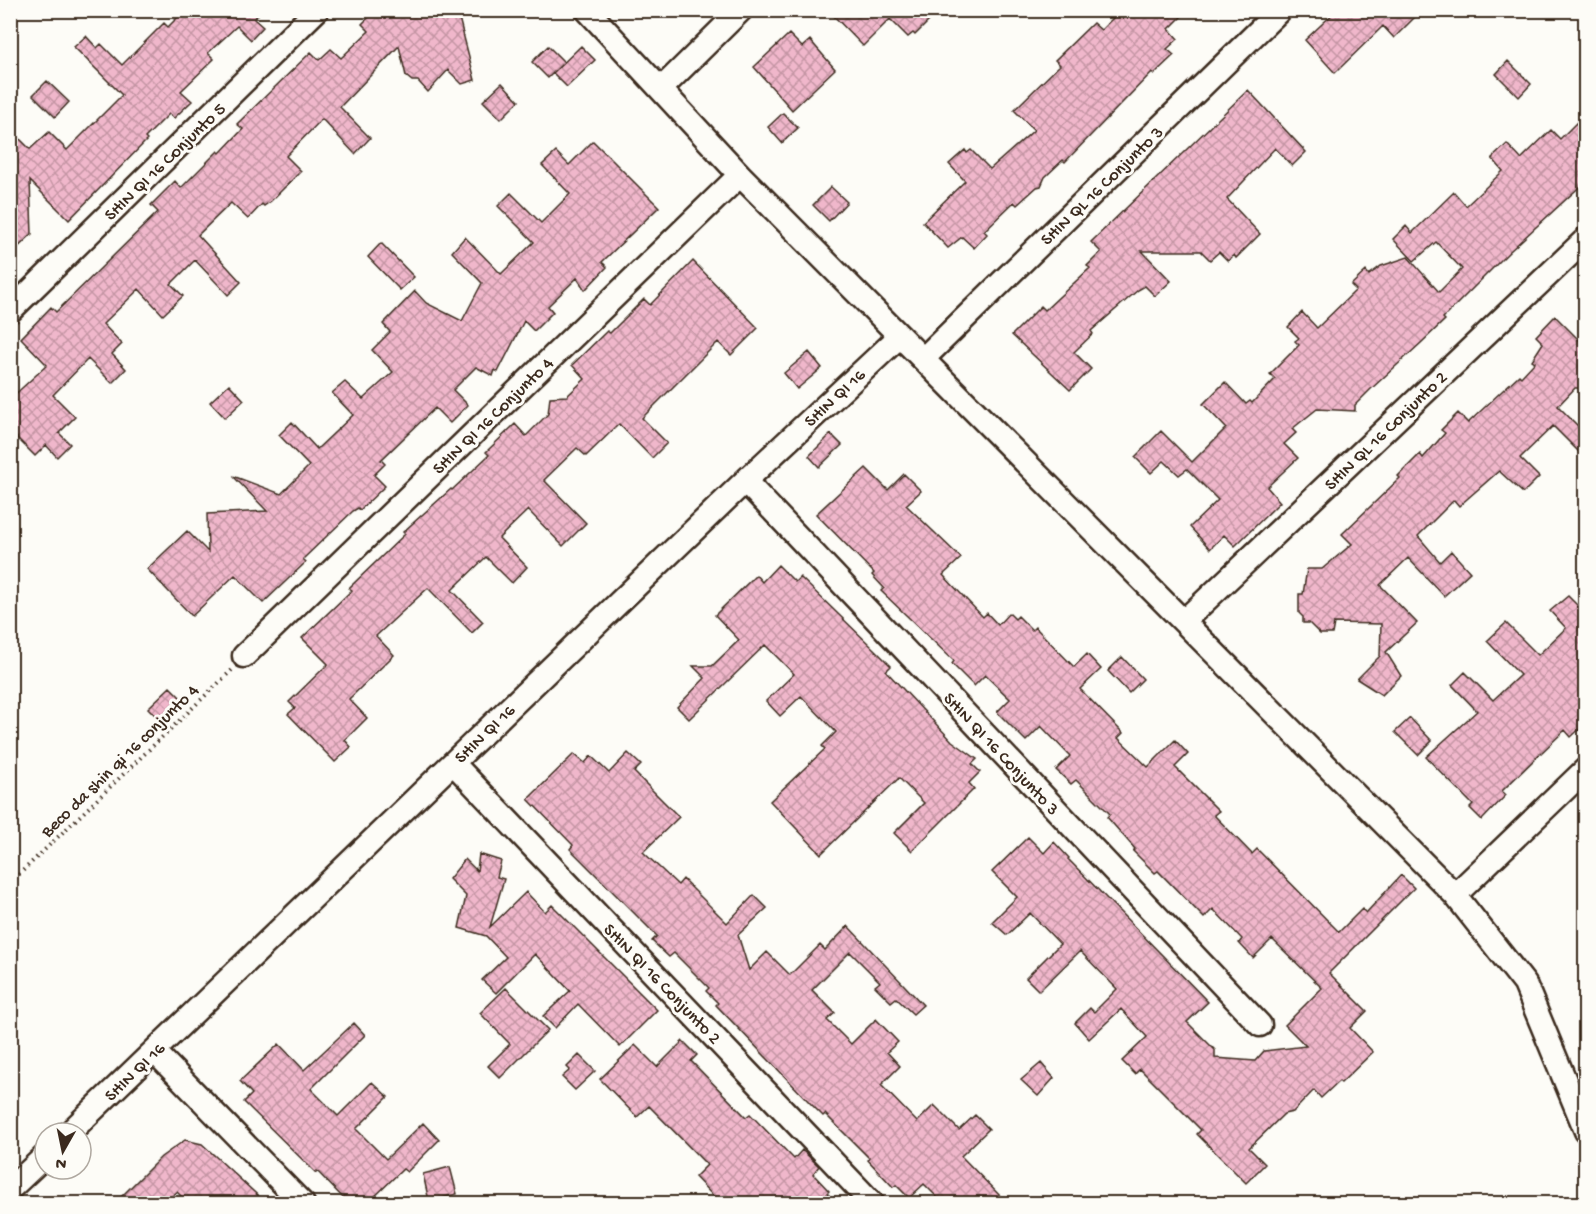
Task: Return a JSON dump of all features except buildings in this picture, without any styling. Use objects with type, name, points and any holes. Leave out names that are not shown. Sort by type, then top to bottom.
[{"type":"street","name":"SHIN QI 16 Conjunto 5","points":[[10,311],[317,10]]},
{"type":"street","points":[[587,10],[740,175],[1455,896],[1525,984],[1586,1131]]},
{"type":"street","points":[[661,89],[741,10]]},
{"type":"street","name":"SHIN QL 16 Conjunto 3","points":[[922,359],[1280,10]]},
{"type":"street","name":"SHIN QI 16 Conjunto 4","points":[[244,656],[740,175]]},
{"type":"street","name":"SHIN QL 16 Conjunto 2","points":[[1184,621],[1586,239]]},
{"type":"street","name":"SHIN QI 16","points":[[82,1121],[745,481],[900,336]]},
{"type":"street","name":"SHIN QI 16 Conjunto 3","points":[[745,481],[1260,1025]]},
{"type":"street","name":"SHIN QI 16 Conjunto 2","points":[[453,763],[873,1203]]},
{"type":"street","points":[[1455,896],[1586,769]]},
{"type":"street","points":[[155,1052],[303,1203]]},
{"type":"street","points":[[10,1189],[33,1167]]},
{"type":"path","name":"Beco da shin qi 16 conjunto 4","points":[[10,883],[244,656]]}]
